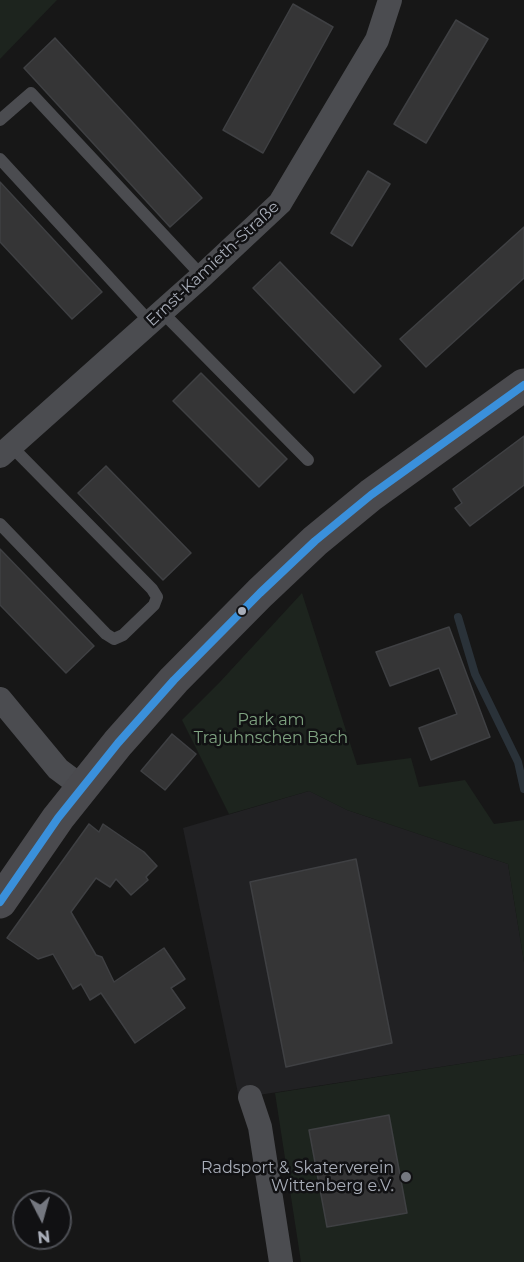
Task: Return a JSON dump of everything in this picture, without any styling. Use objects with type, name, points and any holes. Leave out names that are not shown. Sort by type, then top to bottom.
[{"type":"street","name":"Ernst-Kamieth-Straße","points":[[6,451],[280,203],[377,40],[390,0]]},
{"type":"street","points":[[0,902],[28,858],[82,787],[181,674],[302,553],[395,476],[524,385]]},
{"type":"street","points":[[0,699],[58,769],[82,787]]},
{"type":"street","points":[[250,1097],[260,1127],[281,1262]]},
{"type":"lane","points":[[0,120],[31,93],[202,276]]},
{"type":"lane","points":[[0,159],[156,317],[308,460]]},
{"type":"lane","points":[[0,524],[106,634],[114,639],[123,635],[154,605],[157,597],[152,589],[6,451]]},
{"type":"shaded area","points":[[309,791],[347,810],[508,864],[524,962],[524,1054],[239,1098],[183,828]]},
{"type":"green space","points":[[0,0],[57,0],[0,59]]},
{"type":"green space","name":"Park am Trajuhnschen Bach","points":[[302,593],[357,765],[411,758],[419,787],[465,780],[494,824],[524,820],[524,962],[508,864],[347,810],[309,791],[229,814],[182,720]]},
{"type":"green space","name":"Radsport & Skaterverein Wittenberg e.V.","points":[[524,1054],[524,1262],[301,1262],[275,1093]]},
{"type":"building","points":[[293,4],[333,27],[263,153],[223,130]]},
{"type":"building","points":[[456,20],[488,39],[426,143],[394,124]]},
{"type":"building","points":[[55,38],[202,198],[170,227],[24,68]]},
{"type":"building","points":[[368,171],[390,184],[352,246],[331,233]]},
{"type":"building","points":[[0,182],[102,292],[72,319],[0,242]]},
{"type":"building","points":[[524,227],[524,278],[426,367],[400,339]]},
{"type":"building","points":[[280,262],[381,366],[354,393],[253,288]]},
{"type":"building","points":[[201,373],[287,459],[259,487],[173,401]]},
{"type":"building","points":[[524,436],[524,485],[470,526],[455,508],[462,503],[453,489]]},
{"type":"building","points":[[106,466],[191,553],[163,580],[78,493]]},
{"type":"building","points":[[0,549],[94,646],[66,673],[0,605]]},
{"type":"building","points":[[449,627],[490,737],[431,760],[419,728],[457,714],[439,668],[390,686],[376,652]]},
{"type":"building","points":[[172,734],[196,754],[165,790],[141,771]]},
{"type":"building","points":[[89,824],[99,832],[103,824],[144,852],[157,866],[146,877],[148,880],[131,895],[116,879],[110,887],[96,878],[71,912],[96,955],[102,957],[114,982],[164,948],[185,979],[171,988],[185,1008],[135,1043],[101,993],[90,1000],[81,984],[73,989],[53,954],[38,959],[7,938]]},
{"type":"building","points":[[356,859],[392,1043],[286,1067],[250,882]]},
{"type":"building","points":[[389,1115],[407,1213],[327,1227],[309,1130]]},
{"type":"waterway","points":[[458,617],[475,674],[518,762],[524,789]]},
{"type":"transit line","points":[[0,902],[58,818],[118,743],[174,680],[260,593],[315,541],[371,495],[524,385]]},
{"type":"place","name":"Radsport & Skaterverein Wittenberg e.V.","points":[[406,1177]]}]
